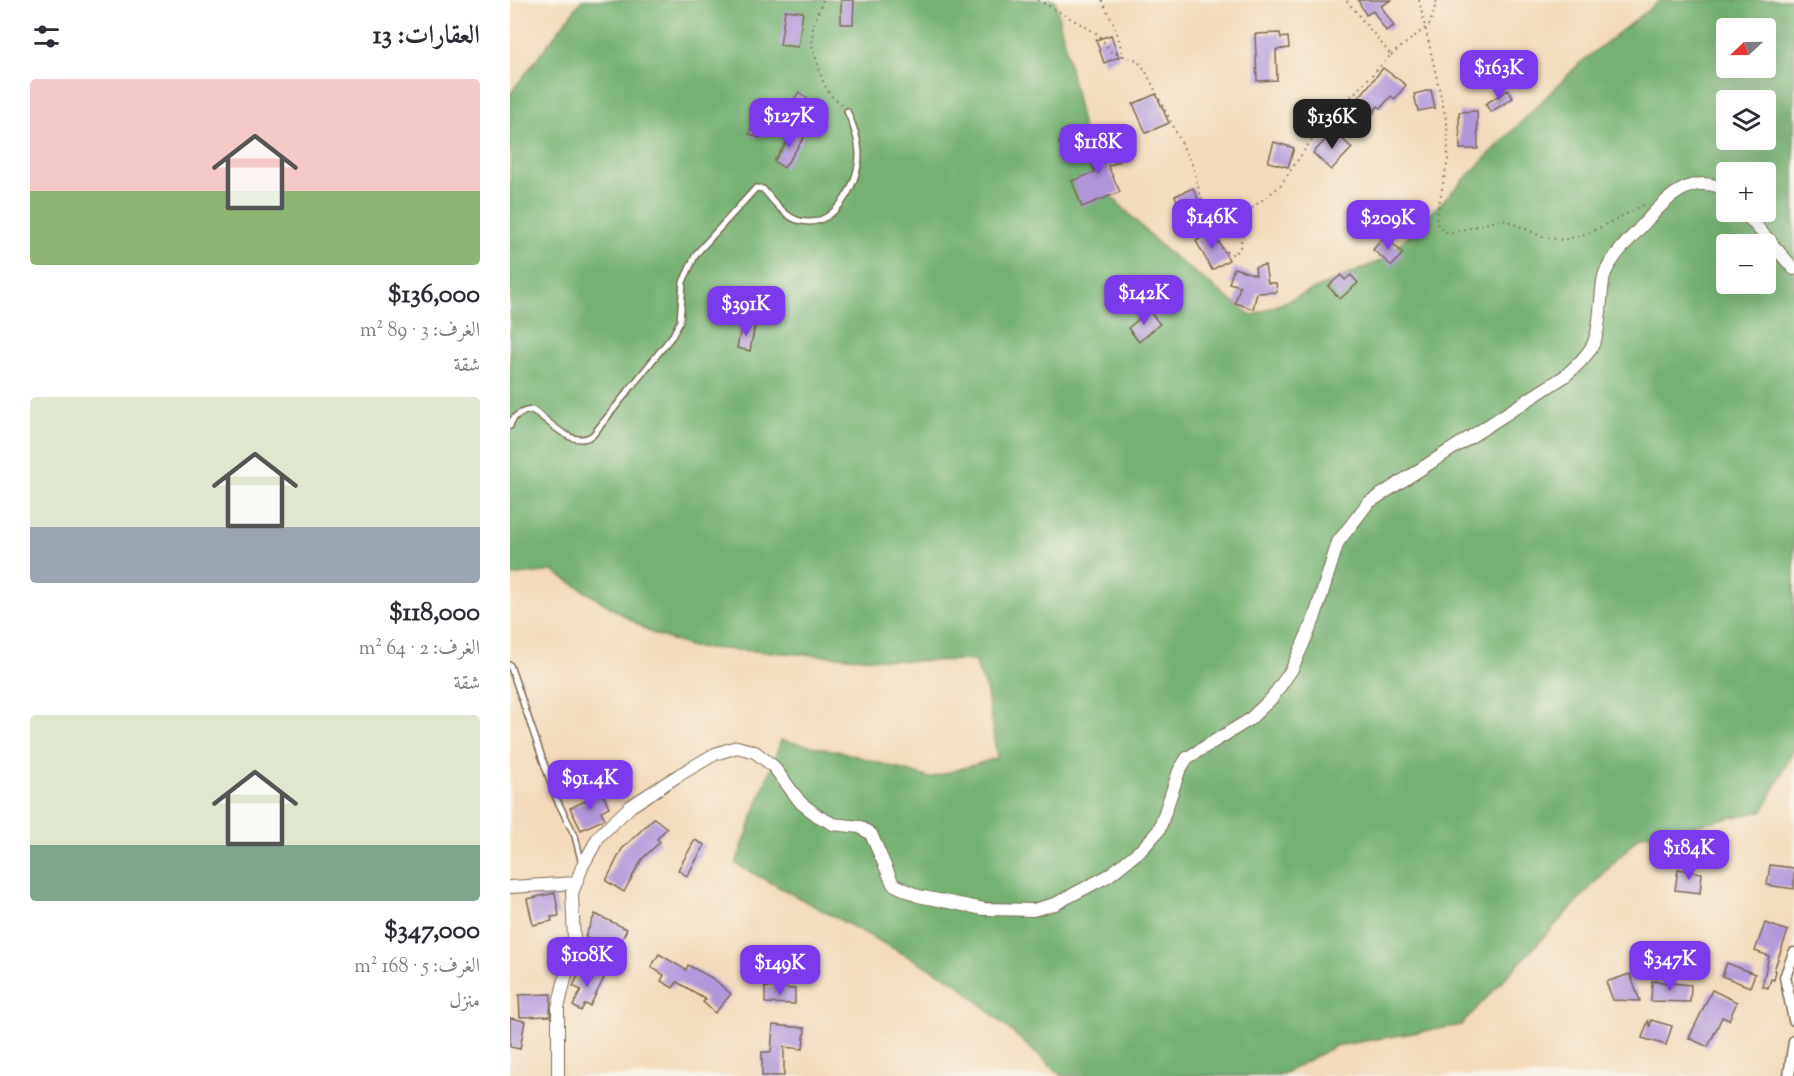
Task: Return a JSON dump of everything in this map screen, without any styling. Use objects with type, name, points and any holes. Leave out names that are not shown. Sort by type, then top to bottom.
[{"type":"street","points":[[558,1076],[558,1008],[574,941],[572,893],[583,865],[599,836],[631,806],[715,754],[737,747],[755,752],[773,765],[801,803],[818,816],[833,824],[860,827],[871,834],[893,884],[918,896],[984,909],[1033,910],[1055,904],[1108,876],[1142,849],[1159,830],[1179,771],[1187,758],[1249,720],[1272,698],[1292,669],[1314,619],[1338,542],[1368,503],[1565,376],[1587,357],[1597,339],[1604,276],[1617,253],[1668,197],[1690,185],[1716,185]]},
{"type":"street","points":[[1753,222],[1794,268]]},
{"type":"street","points":[[510,887],[576,883]]},
{"type":"street","points":[[1794,953],[1785,977],[1794,1020]]},
{"type":"street","points":[[1789,1076],[1794,1041]]},
{"type":"lane","points":[[510,426],[511,421],[523,411],[532,410],[573,438],[587,439],[593,435],[673,335],[680,321],[683,282],[696,254],[756,188],[763,189],[779,208],[798,220],[816,220],[838,207],[851,189],[857,172],[857,137],[847,111]]},
{"type":"lane","points":[[510,665],[556,798],[575,836],[583,865]]},
{"type":"path","points":[[823,0],[813,25],[812,46],[824,84],[831,96],[847,111]]},
{"type":"path","points":[[1038,0],[1098,34],[1111,52],[1137,60],[1155,89],[1193,166],[1208,225],[1221,248],[1230,254],[1236,254],[1240,248],[1245,219],[1252,208],[1280,186],[1317,132],[1391,55],[1430,24],[1437,0]]},
{"type":"path","points":[[1102,0],[1116,29],[1123,56]]},
{"type":"path","points":[[1346,0],[1391,55]]},
{"type":"path","points":[[1419,0],[1447,123],[1448,159],[1436,219],[1437,226],[1443,231],[1451,233],[1503,219],[1543,237],[1563,240],[1589,233],[1650,202],[1668,197]]},
{"type":"green space","points":[[582,0],[1055,0],[1094,179],[1165,250],[1252,316],[1385,259],[1580,63],[1661,0],[1794,0],[1794,749],[1763,811],[1639,836],[1461,1025],[1335,1046],[1279,1076],[1062,1076],[956,982],[736,864],[781,740],[842,752],[930,778],[997,758],[987,692],[974,660],[911,661],[692,647],[652,633],[553,571],[510,576],[510,94]]},
{"type":"building","points":[[841,0],[854,0],[853,24],[841,24]]},
{"type":"building","points":[[1358,0],[1391,0],[1381,6],[1394,26],[1386,31],[1373,11],[1366,15]]},
{"type":"building","points":[[785,10],[803,12],[798,47],[780,45]]},
{"type":"building","points":[[1280,33],[1281,38],[1288,37],[1289,48],[1276,50],[1277,80],[1257,81],[1255,34]]},
{"type":"building","points":[[1111,35],[1119,57],[1104,63],[1096,40]]},
{"type":"building","points":[[1383,68],[1406,85],[1395,99],[1391,96],[1381,108],[1378,106],[1361,130],[1343,117]]},
{"type":"building","points":[[1431,90],[1435,108],[1418,111],[1414,94]]},
{"type":"building","points":[[1508,90],[1513,98],[1491,112],[1485,104]]},
{"type":"building","points":[[799,92],[820,109],[812,119],[792,102]]},
{"type":"building","points":[[1156,94],[1169,123],[1146,133],[1133,104]]},
{"type":"building","points":[[1477,111],[1478,149],[1460,149],[1459,112]]},
{"type":"building","points":[[758,114],[768,118],[759,138],[749,134]]},
{"type":"building","points":[[1069,129],[1078,155],[1065,160],[1059,142],[1064,140],[1061,132]]},
{"type":"building","points":[[795,130],[805,136],[784,168],[774,161]]},
{"type":"building","points":[[1334,131],[1352,148],[1331,170],[1313,153]]},
{"type":"building","points":[[1111,139],[1120,161],[1108,166],[1120,192],[1082,207],[1072,181],[1095,172],[1086,148]]},
{"type":"building","points":[[1274,142],[1294,148],[1288,167],[1268,162]]},
{"type":"building","points":[[1193,188],[1200,203],[1182,212],[1175,196]]},
{"type":"building","points":[[1213,231],[1229,260],[1212,270],[1196,241]]},
{"type":"building","points":[[1384,236],[1403,253],[1392,266],[1373,250]]},
{"type":"building","points":[[1265,265],[1268,283],[1276,283],[1277,292],[1257,293],[1253,309],[1235,303],[1240,286],[1229,283],[1234,268],[1256,275],[1255,267]]},
{"type":"building","points":[[1341,275],[1345,280],[1351,275],[1358,283],[1340,299],[1328,286]]},
{"type":"building","points":[[1149,311],[1160,324],[1139,342],[1128,328]]},
{"type":"building","points":[[742,323],[755,325],[750,351],[737,348]]},
{"type":"building","points":[[602,793],[609,807],[601,811],[605,819],[581,830],[570,808]]},
{"type":"building","points":[[654,818],[667,828],[657,839],[660,842],[642,859],[624,892],[606,881],[622,849]]},
{"type":"building","points":[[695,840],[705,845],[687,876],[678,870]]},
{"type":"building","points":[[1770,865],[1794,868],[1794,889],[1767,885]]},
{"type":"building","points":[[1678,869],[1702,873],[1700,893],[1675,890]]},
{"type":"building","points":[[555,893],[559,916],[551,917],[552,921],[533,925],[527,899]]},
{"type":"building","points":[[595,914],[627,929],[616,951],[585,937]]},
{"type":"building","points":[[1765,923],[1788,931],[1774,970],[1776,971],[1774,980],[1771,979],[1768,988],[1762,986],[1769,956],[1755,951]]},
{"type":"building","points":[[659,954],[686,970],[688,965],[714,979],[731,994],[715,1013],[703,1002],[706,999],[677,982],[673,988],[661,981],[664,975],[651,967]]},
{"type":"building","points":[[1727,963],[1755,974],[1750,987],[1722,976]]},
{"type":"building","points":[[583,967],[604,978],[590,1006],[585,1004],[581,1011],[573,1006],[581,990],[573,986]]},
{"type":"building","points":[[1630,974],[1640,1001],[1613,1000],[1606,982]]},
{"type":"building","points":[[1652,981],[1691,985],[1690,1002],[1651,1001]]},
{"type":"building","points":[[765,987],[795,989],[795,1004],[765,1003]]},
{"type":"building","points":[[1712,990],[1737,1002],[1729,1020],[1722,1017],[1708,1047],[1689,1038]]},
{"type":"building","points":[[551,994],[550,1016],[520,1017],[519,995]]},
{"type":"building","points":[[510,1018],[525,1021],[520,1049],[510,1047]]},
{"type":"building","points":[[1651,1020],[1672,1026],[1666,1045],[1642,1038],[1648,1021],[1650,1027]]},
{"type":"building","points":[[773,1025],[805,1028],[803,1049],[784,1047],[784,1076],[762,1076],[762,1052],[771,1052]]}]
